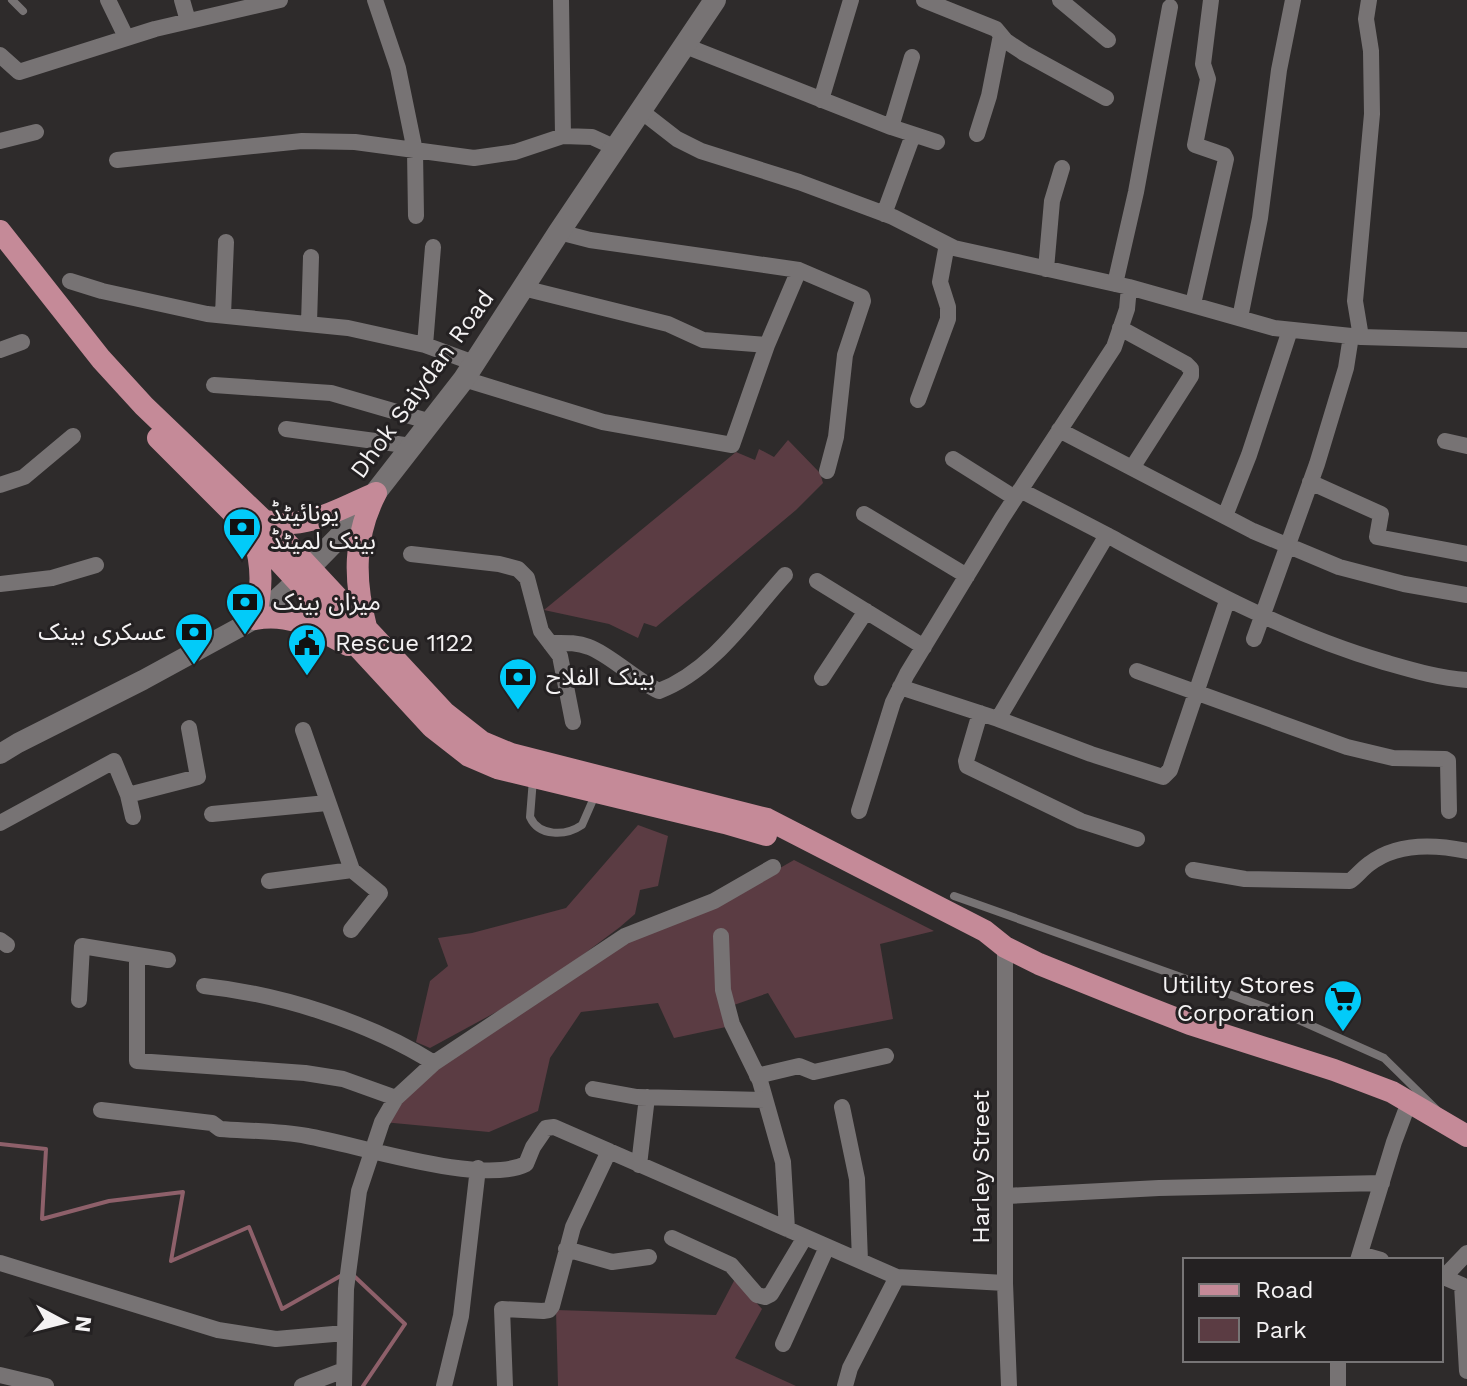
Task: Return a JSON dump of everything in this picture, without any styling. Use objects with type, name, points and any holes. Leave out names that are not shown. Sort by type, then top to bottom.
[{"type":"main road","name":"Dhok Saiydan Road","points":[[303,574],[348,528],[469,371],[715,0]]},
{"type":"main road","points":[[0,231],[101,359],[144,406],[303,574],[366,629],[445,713],[482,742],[587,784]]},
{"type":"main road","points":[[0,251],[117,396],[259,527],[262,568],[255,619],[278,617],[298,621],[363,653]]},
{"type":"main road","points":[[259,527],[311,522],[376,493]]},
{"type":"main road","points":[[366,629],[357,569],[362,529],[376,493]]},
{"type":"main road","points":[[303,574],[363,653],[432,727],[453,745],[488,765],[534,777],[587,784],[767,819],[985,931],[1005,947],[1039,964],[1176,1019],[1392,1092],[1467,1136]]},
{"type":"street","points":[[108,0],[126,37]]},
{"type":"street","points":[[182,0],[188,21]]},
{"type":"street","points":[[375,0],[398,68],[415,151],[416,216]]},
{"type":"street","points":[[561,0],[563,136]]},
{"type":"street","points":[[821,100],[851,0]]},
{"type":"street","points":[[924,0],[996,29],[1024,53],[1106,98]]},
{"type":"street","points":[[1060,0],[1108,40]]},
{"type":"street","points":[[1193,304],[1226,159],[1224,155],[1195,145],[1208,79],[1203,64],[1211,0]]},
{"type":"street","points":[[1240,318],[1260,218],[1279,70],[1293,0]]},
{"type":"street","points":[[1254,639],[1310,482],[1356,336],[1355,301],[1372,114],[1371,51],[1366,19],[1369,0]]},
{"type":"street","points":[[0,55],[19,72],[126,37],[270,1]]},
{"type":"street","points":[[859,811],[900,687],[1017,494],[1114,347],[1127,309],[1122,285],[1170,7]]},
{"type":"street","points":[[977,134],[989,96],[1001,35]]},
{"type":"street","points":[[683,45],[937,142]]},
{"type":"street","points":[[891,127],[912,57]]},
{"type":"street","points":[[641,111],[677,139],[701,151],[799,182],[884,214],[947,244],[1122,285],[1290,330],[1467,340]]},
{"type":"street","points":[[0,141],[36,132]]},
{"type":"street","points":[[884,214],[913,135]]},
{"type":"street","points":[[117,160],[302,141],[355,142],[474,158],[515,152],[563,136],[592,137],[616,148]]},
{"type":"street","points":[[1046,269],[1052,201],[1062,168]]},
{"type":"street","points":[[559,232],[590,240],[799,270],[862,297],[845,355],[836,437],[827,471]]},
{"type":"street","points":[[223,315],[226,242]]},
{"type":"street","points":[[918,400],[948,319],[948,307],[940,282],[947,244]]},
{"type":"street","points":[[425,345],[433,247]]},
{"type":"street","points":[[309,323],[311,257]]},
{"type":"street","points":[[70,281],[207,314],[348,328],[425,345],[469,371],[603,422],[732,445],[767,345],[799,270]]},
{"type":"street","points":[[523,288],[668,324],[703,340],[767,345]]},
{"type":"street","points":[[1120,328],[1191,369],[1191,376],[1132,468]]},
{"type":"street","points":[[1225,516],[1249,455],[1290,330]]},
{"type":"street","points":[[0,350],[22,342]]},
{"type":"street","points":[[214,385],[331,393],[431,422]]},
{"type":"street","points":[[286,429],[412,446]]},
{"type":"street","points":[[1059,430],[1225,516],[1339,567],[1404,584],[1467,595]]},
{"type":"street","points":[[0,485],[24,477],[73,436]]},
{"type":"street","points":[[1445,441],[1467,446]]},
{"type":"street","points":[[953,459],[1017,494],[1107,535],[1227,601],[1347,651],[1439,678],[1467,680]]},
{"type":"street","points":[[1310,482],[1381,514],[1377,537],[1467,554]]},
{"type":"street","points":[[864,514],[967,576]]},
{"type":"street","points":[[998,719],[1107,535]]},
{"type":"street","points":[[411,554],[499,564],[518,569],[527,578],[541,631],[560,656],[573,722]]},
{"type":"street","points":[[0,584],[52,578],[96,565]]},
{"type":"street","name":"Dhok Saiydan Road","points":[[0,754],[255,619],[303,574]]},
{"type":"street","points":[[550,643],[571,642],[591,647],[642,683],[659,691],[678,684],[709,659],[785,575]]},
{"type":"street","points":[[817,581],[924,647]]},
{"type":"street","points":[[900,687],[1163,777],[1170,770],[1227,601]]},
{"type":"street","points":[[822,678],[866,611]]},
{"type":"street","points":[[1137,671],[1347,747],[1393,758],[1445,759],[1448,761],[1449,811]]},
{"type":"street","points":[[980,713],[967,766],[1081,821],[1137,839]]},
{"type":"street","points":[[128,795],[198,777],[189,728]]},
{"type":"street","points":[[303,730],[352,870],[380,893],[351,930]]},
{"type":"street","points":[[0,823],[114,761],[133,817]]},
{"type":"street","points":[[1448,787],[1467,792]]},
{"type":"street","points":[[212,814],[327,803]]},
{"type":"street","points":[[1193,870],[1245,879],[1350,881],[1378,858],[1413,846],[1422,844],[1467,851]]},
{"type":"street","points":[[302,1386],[344,1378],[346,1289],[359,1191],[382,1122],[396,1098],[434,1063],[625,936],[714,901],[773,867]]},
{"type":"street","points":[[269,881],[352,870]]},
{"type":"street","points":[[721,936],[723,990],[732,1024],[757,1076],[783,1162],[787,1229]]},
{"type":"street","points":[[79,1000],[79,949],[82,946],[168,960]]},
{"type":"street","name":"Harley Street","points":[[1005,947],[1005,1283],[1009,1386]]},
{"type":"street","points":[[137,956],[137,1061],[305,1073],[343,1079],[396,1098]]},
{"type":"street","points":[[204,986],[245,991],[322,1014],[400,1041],[434,1063]]},
{"type":"street","points":[[757,1076],[799,1066],[814,1072],[886,1056]]},
{"type":"street","points":[[593,1089],[647,1097],[765,1100]]},
{"type":"street","points":[[639,1165],[647,1097]]},
{"type":"street","points":[[1359,1257],[1409,1102]]},
{"type":"street","points":[[842,1107],[857,1179],[860,1261]]},
{"type":"street","points":[[101,1110],[212,1123],[220,1129],[304,1135],[373,1149],[397,1158],[512,1170],[526,1164],[546,1128],[554,1127],[897,1277],[1005,1283]]},
{"type":"street","points":[[505,1386],[502,1309],[549,1310],[573,1227],[609,1151]]},
{"type":"street","points":[[444,1386],[461,1316],[478,1168]]},
{"type":"street","points":[[1006,1196],[1159,1188],[1382,1183]]},
{"type":"street","points":[[672,1238],[731,1265],[757,1295],[765,1297],[771,1294],[805,1237]]},
{"type":"street","points":[[783,1344],[827,1247]]},
{"type":"street","points":[[566,1249],[612,1262],[649,1257]]},
{"type":"street","points":[[1443,1275],[1467,1253]]},
{"type":"street","points":[[0,1263],[218,1330],[276,1339],[345,1333]]},
{"type":"street","points":[[1443,1276],[1462,1285],[1467,1371]]},
{"type":"street","points":[[845,1386],[850,1368],[897,1277]]},
{"type":"street","points":[[1338,1362],[1338,1386]]},
{"type":"street","points":[[0,1375],[46,1386]]},
{"type":"lane","points":[[12,0],[23,11]]},
{"type":"lane","points":[[534,777],[530,817],[539,830],[557,832],[576,829],[586,818],[587,784]]},
{"type":"lane","points":[[954,896],[1290,1016],[1384,1058],[1426,1097],[1448,1123]]},
{"type":"green space","points":[[788,440],[820,473],[823,483],[796,510],[656,627],[644,623],[638,638],[609,624],[544,610],[736,452],[755,460],[759,449],[774,457]]},
{"type":"green space","points":[[638,825],[668,836],[658,886],[640,890],[635,914],[533,992],[430,1048],[416,1042],[430,981],[448,966],[438,938],[472,933],[566,908]]},
{"type":"green space","points":[[794,860],[934,931],[880,944],[893,1019],[795,1038],[768,993],[731,1006],[726,1027],[674,1038],[658,1003],[581,1012],[550,1058],[538,1111],[489,1132],[383,1122],[427,1073],[621,945],[736,893]]},
{"type":"green space","points":[[735,1279],[762,1309],[735,1358],[796,1386],[558,1386],[556,1310],[716,1315]]},
{"type":"waterway","points":[[0,1144],[46,1149],[42,1219],[109,1201],[183,1192],[171,1261],[249,1227],[282,1309],[344,1274]]},
{"type":"waterway","points":[[354,1276],[405,1324],[363,1386]]},
{"type":"place","name":"یونائیٹڈ بینک لمیٹڈ","points":[[242,561]]},
{"type":"place","name":"میزان بینک","points":[[245,636]]},
{"type":"place","name":"عسکری بینک","points":[[194,666]]},
{"type":"place","name":"Rescue 1122","points":[[307,677]]},
{"type":"place","name":"بینک الفلاح","points":[[518,711]]},
{"type":"place","name":"Utility Stores Corporation","points":[[1343,1033]]}]
